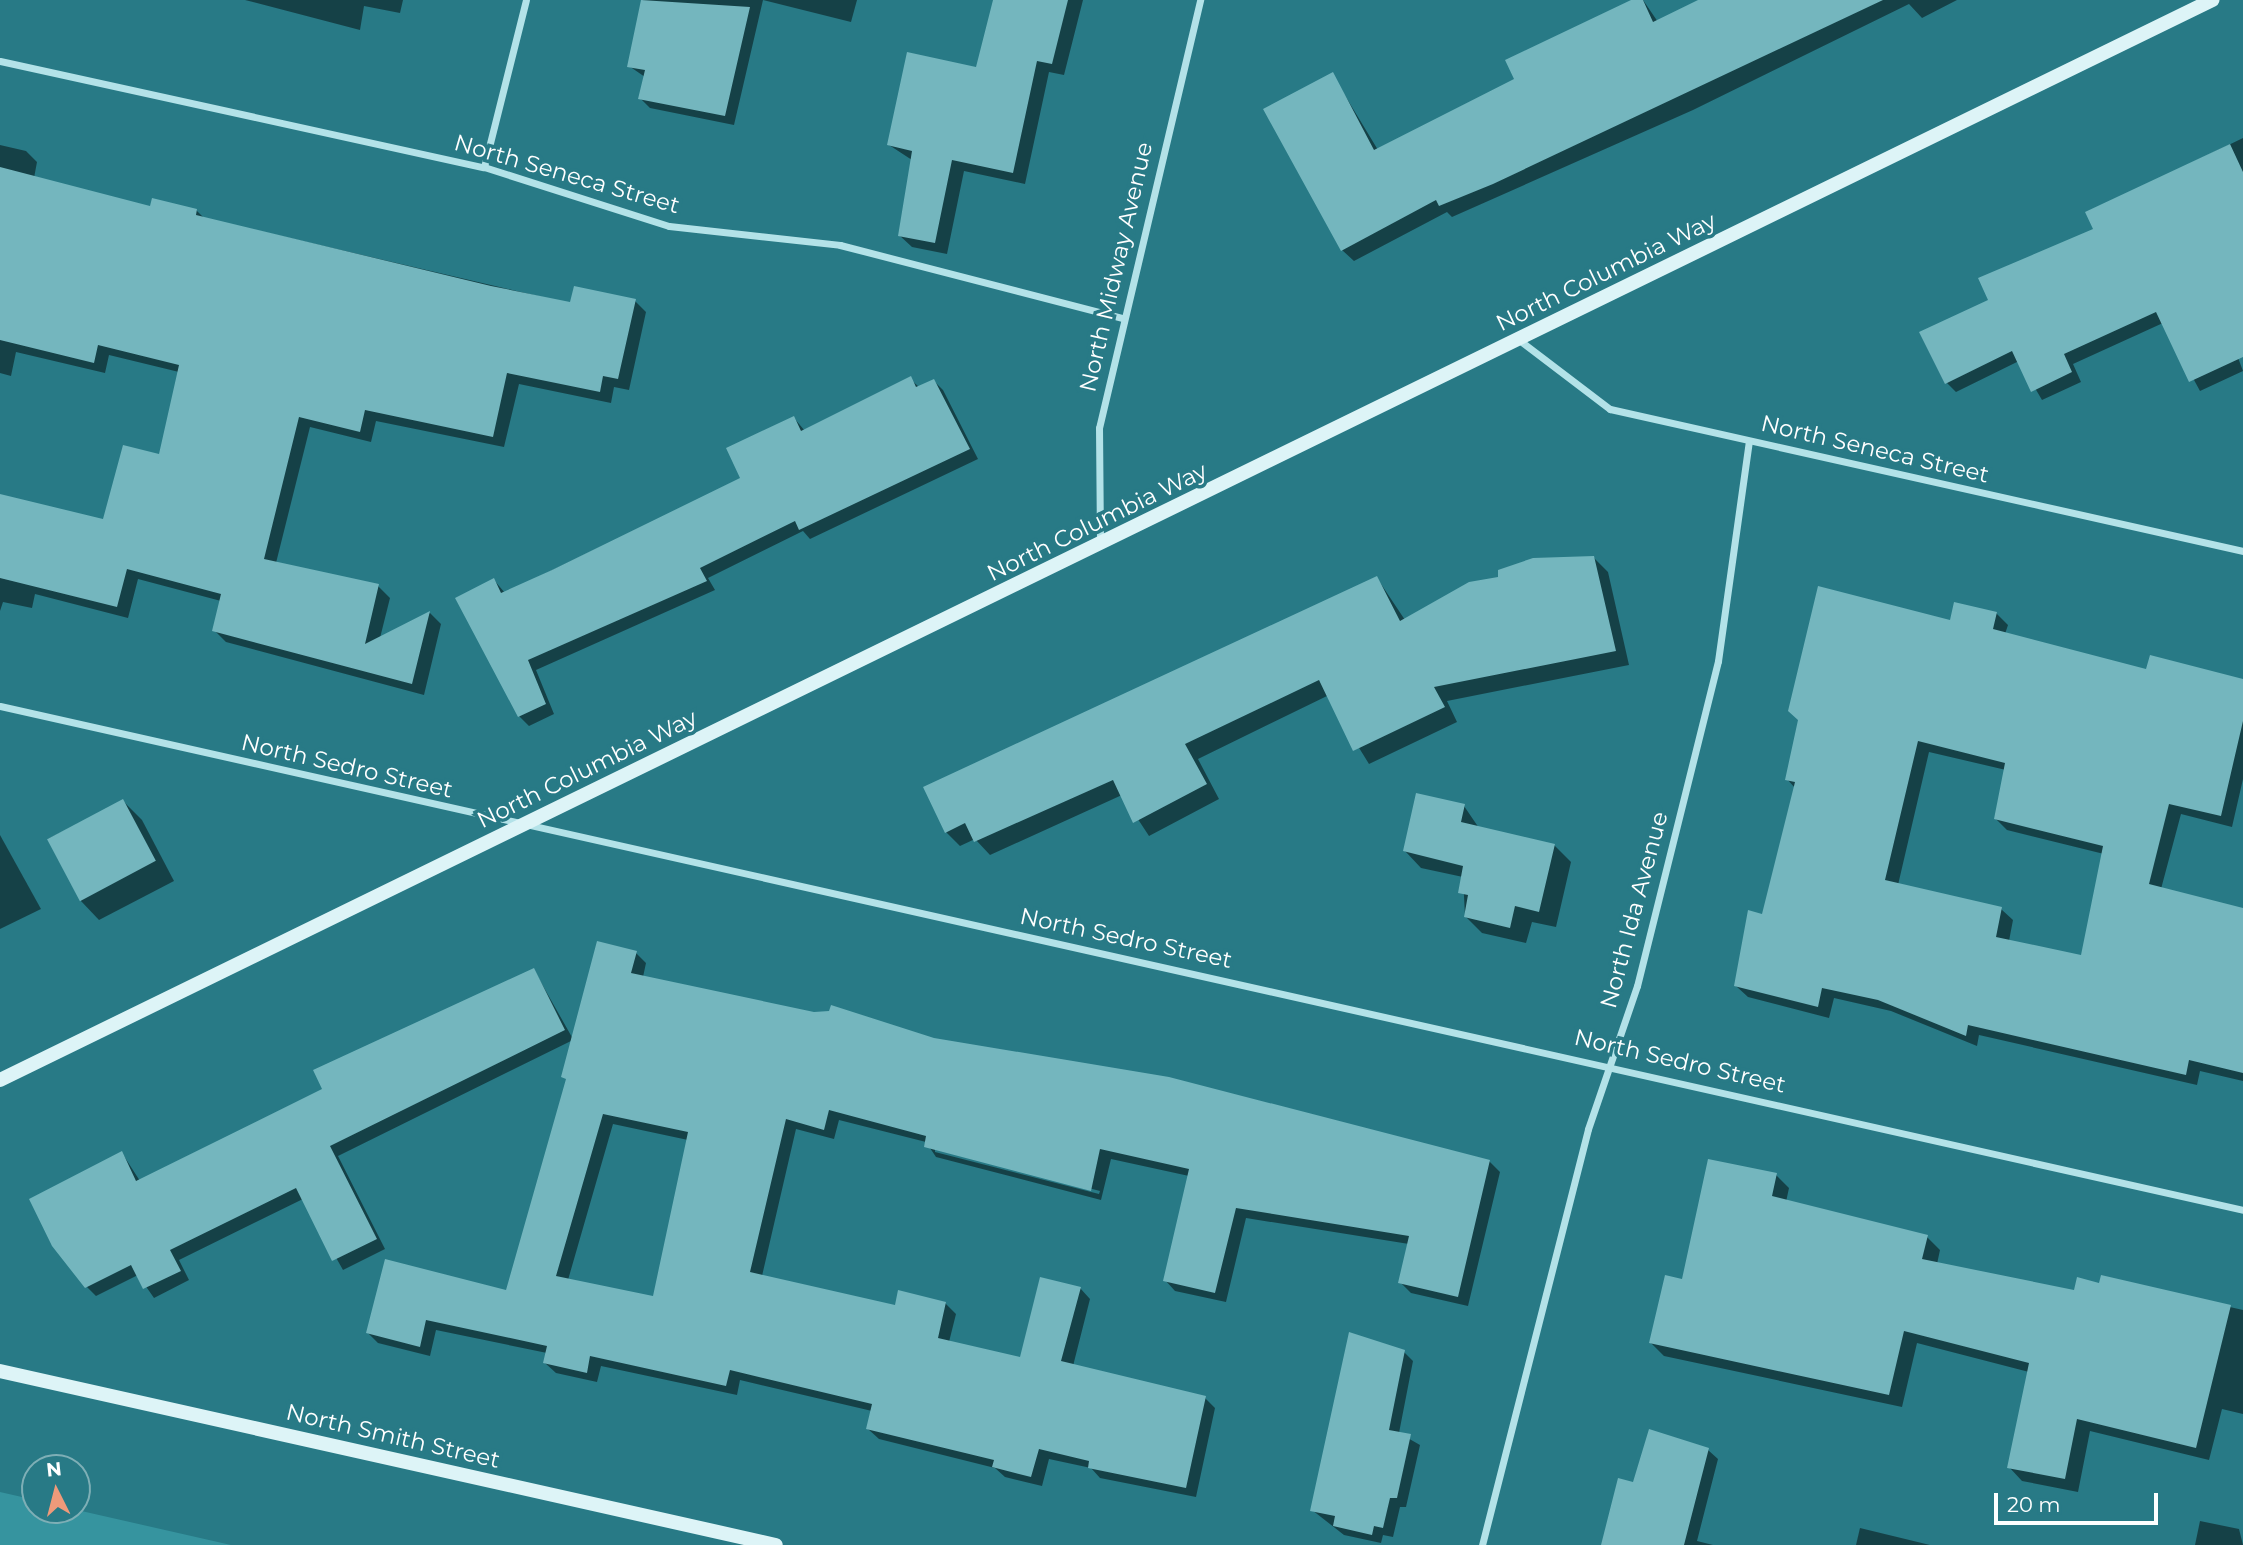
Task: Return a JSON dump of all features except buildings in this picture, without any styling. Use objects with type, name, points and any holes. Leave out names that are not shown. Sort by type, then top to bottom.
[{"type":"street","points":[[484,167],[526,0]]},
{"type":"street","name":"North Midway Avenue","points":[[1100,547],[1099,428],[1200,0]]},
{"type":"street","name":"North Columbia Way","points":[[0,1080],[1100,547],[2212,0]]},
{"type":"street","name":"North Seneca Street","points":[[0,61],[484,167],[669,226],[840,245],[1123,318]]},
{"type":"street","name":"North Seneca Street","points":[[1519,340],[1610,409],[2243,551]]},
{"type":"street","name":"North Ida Avenue","points":[[1482,1545],[1610,1064],[1637,986],[1718,662],[1749,440]]},
{"type":"street","name":"North Sedro Street","points":[[0,706],[522,826],[1610,1064],[2243,1210]]},
{"type":"street","name":"North Smith Street","points":[[0,1371],[776,1545]]},
{"type":"green space","points":[[0,1492],[21,1497],[21,1524],[91,1524],[91,1513],[231,1545],[0,1545]]}]
